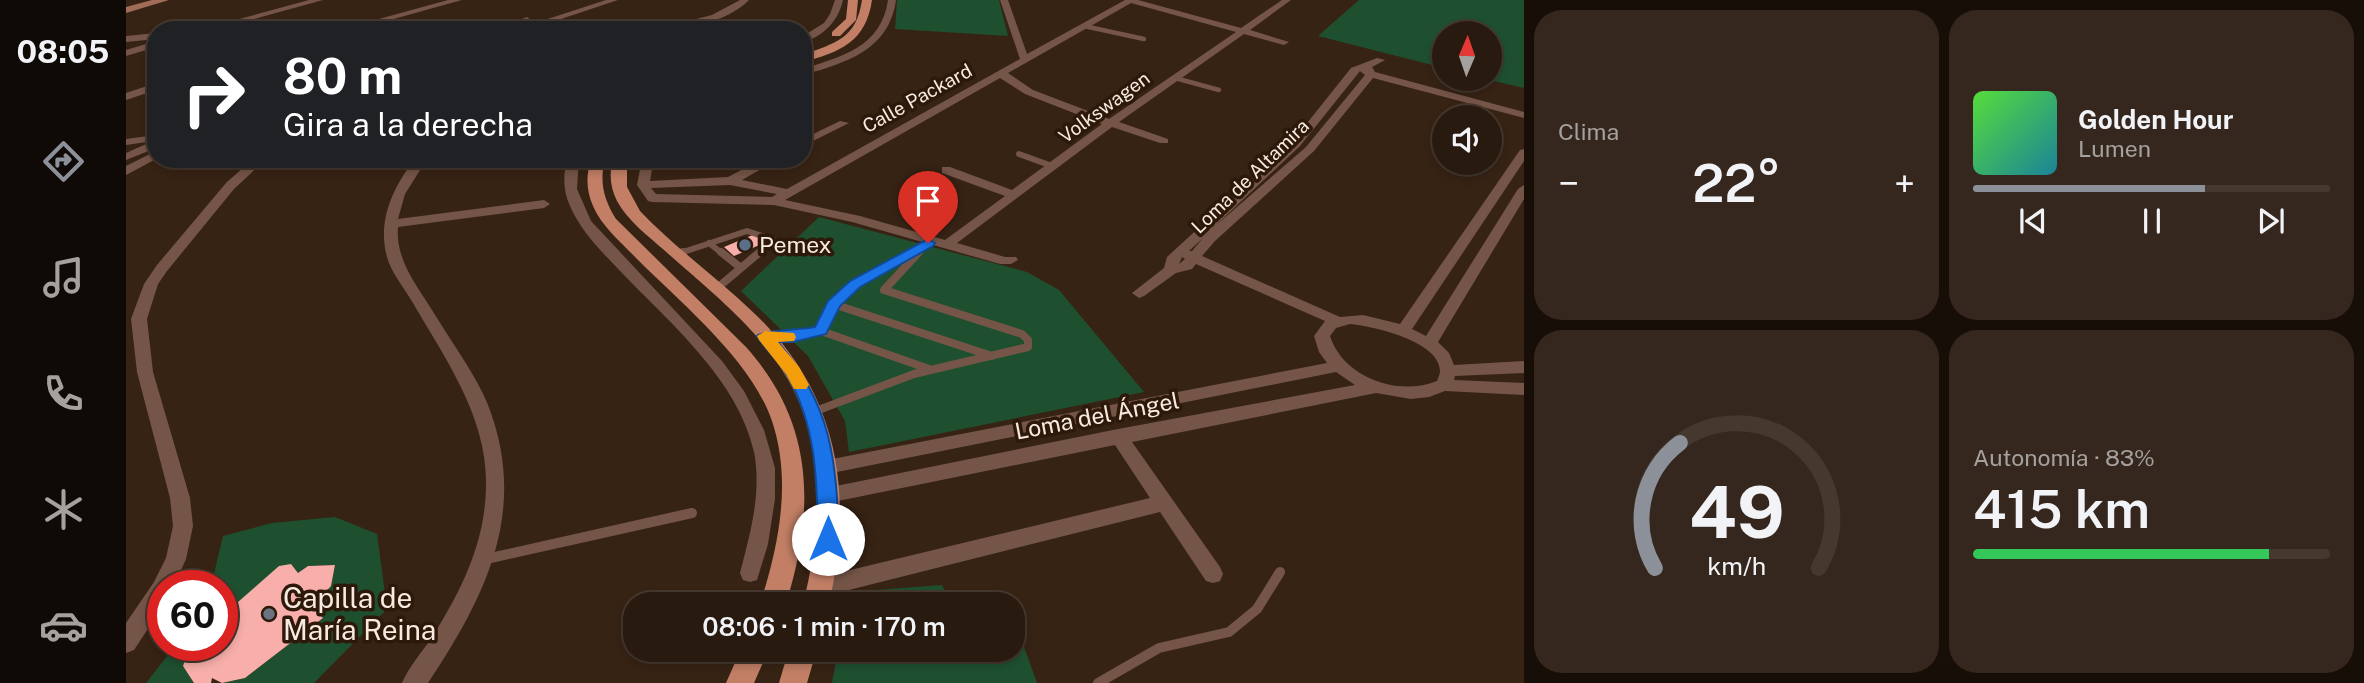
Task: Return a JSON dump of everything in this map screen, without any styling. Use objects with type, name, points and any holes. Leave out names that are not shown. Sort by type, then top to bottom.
[{"type":"main road","points":[[126,4],[141,0]]},
{"type":"main road","points":[[126,10],[164,0]]},
{"type":"main road","points":[[812,45],[847,26],[851,20],[853,0]]},
{"type":"main road","points":[[812,55],[833,47],[859,31],[864,24],[867,0]]},
{"type":"main road","points":[[596,168],[594,186],[598,204],[610,222],[745,356],[772,397],[789,444],[794,490],[790,539],[776,592]]},
{"type":"main road","points":[[618,168],[620,192],[638,217],[765,336],[794,371],[813,412],[827,467],[828,539],[819,592]]},
{"type":"main road","points":[[740,683],[749,662]]},
{"type":"main road","points":[[793,683],[799,662]]},
{"type":"street","points":[[238,21],[319,0]]},
{"type":"street","points":[[378,21],[458,0]]},
{"type":"street","points":[[525,21],[585,0]]},
{"type":"street","points":[[547,21],[614,0]]},
{"type":"street","points":[[694,21],[734,9],[745,0]]},
{"type":"street","points":[[812,35],[830,24],[837,12],[839,0]]},
{"type":"street","points":[[812,68],[870,44],[889,22],[892,0]]},
{"type":"street","points":[[1004,0],[1024,58]]},
{"type":"street","points":[[1130,0],[1284,43]]},
{"type":"street","name":"Calle Packard","points":[[779,196],[1130,0]]},
{"type":"street","name":"Volkswagen","points":[[779,196],[948,244],[1112,122],[1287,0]]},
{"type":"street","points":[[126,39],[147,37]]},
{"type":"street","points":[[126,53],[147,47]]},
{"type":"street","name":"Loma de Altamira","points":[[1191,262],[1210,238],[1310,149],[1364,70],[1380,60]]},
{"type":"street","points":[[1139,293],[1296,144],[1364,70],[1524,115]]},
{"type":"street","points":[[1000,72],[1005,79],[1032,94],[1164,141]]},
{"type":"street","points":[[126,97],[147,89]]},
{"type":"street","points":[[812,138],[844,123]]},
{"type":"street","points":[[812,134],[819,134]]},
{"type":"street","points":[[126,142],[147,139]]},
{"type":"street","points":[[130,154],[147,149]]},
{"type":"street","points":[[1404,330],[1524,152]]},
{"type":"street","points":[[126,171],[147,159]]},
{"type":"street","points":[[171,570],[183,526],[180,498],[145,372],[139,319],[151,284],[162,268],[230,186],[250,168]]},
{"type":"street","points":[[414,168],[402,184],[390,224],[390,244],[394,259],[480,405],[496,470],[497,507],[486,559],[466,604],[414,683]]},
{"type":"street","points":[[570,168],[570,189],[576,207],[597,238],[716,365],[748,415],[763,452],[767,490],[750,573]]},
{"type":"street","points":[[646,168],[643,186],[652,198],[779,196]]},
{"type":"street","points":[[730,181],[755,168]]},
{"type":"street","points":[[946,170],[1014,195]]},
{"type":"street","points":[[643,186],[730,181],[779,196]]},
{"type":"street","points":[[1429,344],[1524,189]]},
{"type":"street","points":[[390,224],[544,204]]},
{"type":"street","points":[[1174,261],[1191,262],[1331,325],[1365,319],[1404,330],[1429,344],[1445,362],[1446,378]]},
{"type":"street","points":[[1331,325],[1322,336],[1323,345],[1339,366],[1376,387],[1397,393],[1433,392],[1446,378],[1524,367]]},
{"type":"street","name":"Loma del Ángel","points":[[827,467],[1339,366]]},
{"type":"street","points":[[1446,378],[1524,389]]},
{"type":"street","name":"Loma del Ángel","points":[[828,495],[1376,387]]},
{"type":"street","points":[[1118,436],[1213,574]]},
{"type":"street","points":[[871,458],[882,484]]},
{"type":"street","points":[[833,592],[1164,503]]},
{"type":"street","points":[[126,642],[147,611]]},
{"type":"lane","points":[[1084,26],[1144,39]]},
{"type":"lane","points":[[1175,78],[1219,90]]},
{"type":"lane","points":[[1019,154],[1052,166]]},
{"type":"lane","points":[[677,254],[750,231],[774,240],[716,289]]},
{"type":"lane","points":[[709,243],[741,268]]},
{"type":"lane","points":[[813,412],[841,399],[930,370],[1028,347],[1028,340],[1022,334],[884,290],[928,243],[855,284],[834,304],[821,331]]},
{"type":"lane","points":[[834,304],[994,357]]},
{"type":"lane","points":[[765,336],[793,337],[821,331],[930,370]]},
{"type":"lane","points":[[486,559],[692,513]]},
{"type":"lane","points":[[1098,683],[1159,648],[1229,632],[1257,610],[1280,572]]},
{"type":"green space","points":[[897,0],[999,0],[1008,36],[895,29]]},
{"type":"green space","points":[[1359,0],[1524,0],[1524,88],[1502,83],[1502,21],[1432,21],[1432,65],[1318,36]]},
{"type":"green space","points":[[819,217],[1027,272],[1059,290],[1144,392],[849,452],[845,421],[808,356],[741,291]]},
{"type":"green space","points":[[335,517],[377,534],[387,609],[314,683],[223,683],[245,678],[322,619],[312,607],[331,586],[335,565],[308,566],[298,573],[291,564],[238,604],[238,570],[215,570],[223,536],[272,523]]},
{"type":"green space","points":[[942,585],[945,592],[849,592]]},
{"type":"green space","points":[[1025,650],[1037,683],[832,683],[836,662],[1025,662]]},
{"type":"green space","points":[[163,661],[185,661],[183,666],[194,683],[146,683]]},
{"type":"building","name":"Pemex","points":[[755,234],[766,242],[734,256],[724,247]]},
{"type":"building","name":"Capilla de María Reina","points":[[291,564],[298,573],[308,566],[335,565],[331,586],[312,607],[323,618],[245,678],[222,683],[212,678],[211,683],[194,683],[183,666],[185,661],[238,661],[238,602],[279,566]]},
{"type":"slow traffic","points":[[788,337],[765,336],[794,371],[800,385]]},
{"type":"place","name":"Pemex","points":[[745,245]]},
{"type":"place","name":"Capilla de María Reina","points":[[269,614]]},
{"type":"route","points":[[828,539],[827,467],[813,412],[794,371],[765,336],[793,337],[821,331],[834,304],[855,284],[928,243]]}]
